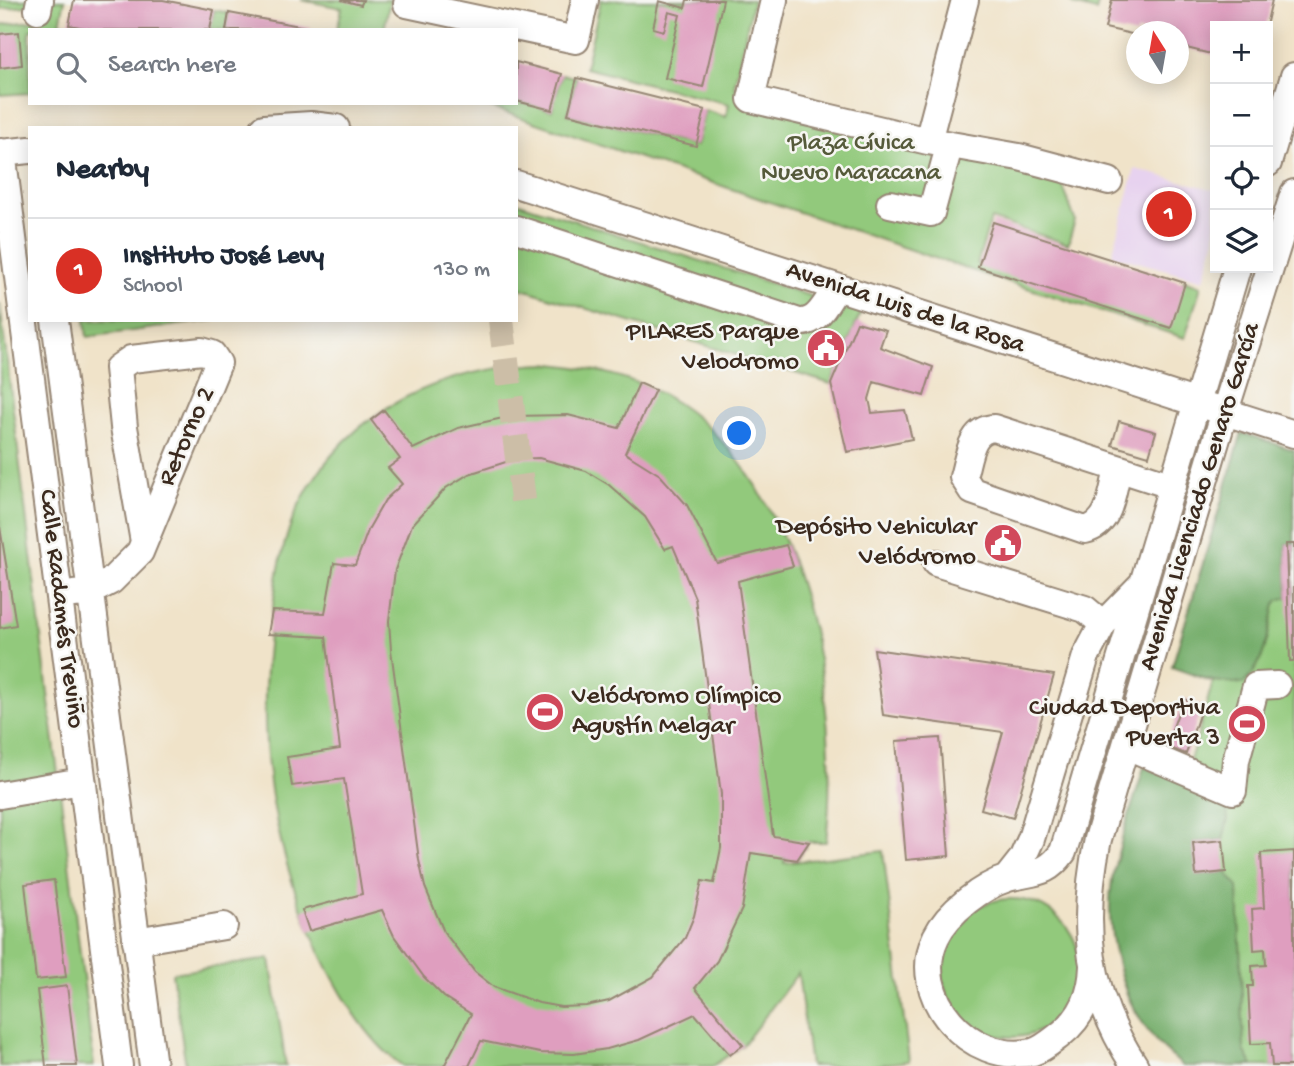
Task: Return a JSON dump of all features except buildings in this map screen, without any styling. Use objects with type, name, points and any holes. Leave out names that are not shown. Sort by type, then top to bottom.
[{"type":"street","points":[[408,0],[407,4],[576,40],[585,0]]},
{"type":"street","points":[[774,0],[751,99],[939,144],[1019,157],[1109,181]]},
{"type":"street","points":[[890,204],[931,213],[939,144],[965,0]]},
{"type":"street","points":[[1273,147],[1294,76]]},
{"type":"street","points":[[295,126],[319,126]]},
{"type":"street","points":[[1,153],[28,150]]},
{"type":"street","name":"Calle Radamés Treviño","points":[[1,153],[119,1066]]},
{"type":"street","name":"Avenida Luis de la Rosa","points":[[518,185],[1294,434]]},
{"type":"street","name":"Avenida Licenciado Genaro García","points":[[1135,1066],[1112,1029],[1098,992],[1088,919],[1089,882],[1225,411],[1294,193]]},
{"type":"street","points":[[518,230],[799,322],[812,321],[837,287]]},
{"type":"street","name":"Avenida Licenciado Genaro García","points":[[1093,966],[1092,987],[1076,1019],[1034,1052],[997,1053],[980,1048],[950,1024],[938,1007],[928,974],[935,939],[958,905],[1007,878],[1031,875],[1053,866],[1063,852],[1235,273]]},
{"type":"street","name":"Calle Radamés Treviño","points":[[55,322],[153,1066]]},
{"type":"street","name":"Retorno 2","points":[[90,592],[117,577],[140,552],[194,420],[216,374],[218,363],[212,354],[202,351],[131,359],[118,368],[124,427],[144,542]]},
{"type":"street","points":[[1118,469],[1104,520],[1097,527],[1085,530],[972,491],[963,477],[976,434],[983,428],[994,428],[1173,486]]},
{"type":"street","points":[[936,563],[1085,609],[1102,624]]},
{"type":"street","name":"Avenida Licenciado Genaro García","points":[[1007,878],[1022,859],[1031,839],[1086,656],[1102,624],[1145,580]]},
{"type":"street","points":[[59,596],[90,592]]},
{"type":"street","points":[[1127,746],[1233,791],[1236,760],[1256,686],[1277,685]]},
{"type":"street","points":[[0,795],[82,781]]},
{"type":"street","points":[[136,941],[224,926]]},
{"type":"street","points":[[110,991],[141,986]]},
{"type":"shaded area","points":[[1135,169],[1210,189],[1210,257],[1204,280],[1112,255]]},
{"type":"green space","points":[[0,0],[36,0],[35,5],[0,9]]},
{"type":"green space","points":[[44,0],[65,0],[60,23],[86,28],[28,28],[28,93],[0,95],[0,25],[40,20]]},
{"type":"green space","points":[[301,0],[390,0],[384,28],[337,28],[342,8]]},
{"type":"green space","name":"Plaza Cívica Nuevo Maracana","points":[[601,0],[753,0],[734,87],[909,128],[907,136],[943,163],[946,155],[1054,161],[1075,220],[1068,244],[991,219],[977,264],[1169,325],[1184,280],[1201,286],[1185,338],[955,265],[484,105],[518,105],[518,102],[552,110],[562,74],[577,78],[568,114],[696,146],[705,110],[726,117],[729,104],[585,68]]},
{"type":"green space","points":[[1069,0],[1099,0],[1096,11],[1074,5]]},
{"type":"green space","points":[[214,10],[229,13],[226,28],[210,28]]},
{"type":"green space","points":[[518,203],[861,312],[831,384],[518,288]]},
{"type":"green space","points":[[0,304],[94,1066],[0,1066]]},
{"type":"green space","points":[[85,322],[200,322],[87,337]]},
{"type":"green space","name":"Velódromo Olímpico Agustín Melgar","points":[[551,364],[616,376],[647,387],[677,403],[721,440],[757,487],[785,541],[806,601],[820,663],[827,725],[829,786],[826,842],[809,842],[797,860],[784,858],[784,863],[883,851],[909,1061],[870,1066],[810,1066],[798,973],[743,1045],[713,1066],[403,1066],[370,1034],[340,992],[316,945],[299,902],[279,832],[267,763],[267,657],[284,545],[300,503],[321,469],[346,440],[374,416],[439,383],[475,373]]},
{"type":"green space","name":"Ciudad Deportiva Puerta 3","points":[[1242,433],[1294,450],[1294,1066],[1183,1066],[1143,1022],[1126,990],[1115,950],[1112,882],[1122,848],[1181,779],[1190,759],[1213,682],[1172,667]]},
{"type":"green space","points":[[1242,433],[1294,450],[1294,544],[1286,544],[1288,597],[1278,600],[1275,605],[1261,658],[1243,684],[1213,681],[1172,667]]},
{"type":"green space","points":[[1144,767],[1225,799],[1228,819],[1223,840],[1193,843],[1197,875],[1226,872],[1238,887],[1244,1050],[1253,1066],[1183,1066],[1159,1044],[1144,1024],[1125,986],[1113,943],[1110,900],[1118,852]]},
{"type":"green space","points":[[1011,899],[1038,904],[1060,919],[1075,941],[1080,968],[1075,995],[1060,1017],[1038,1032],[1011,1037],[984,1032],[962,1017],[947,995],[942,968],[947,941],[962,919],[984,904]]},
{"type":"green space","points":[[270,959],[286,1066],[186,1066],[172,973]]},
{"type":"tunnel","points":[[501,322],[524,508]]},
{"type":"place","name":"Instituto José Levy","points":[[1169,214]]},
{"type":"place","name":"PILARES Parque Velodromo","points":[[826,348]]},
{"type":"place","name":"Depósito Vehicular Velódromo","points":[[1003,543]]},
{"type":"place","name":"Velódromo Olímpico Agustín Melgar","points":[[545,712]]},
{"type":"place","name":"Ciudad Deportiva Puerta 3","points":[[1247,724]]}]
